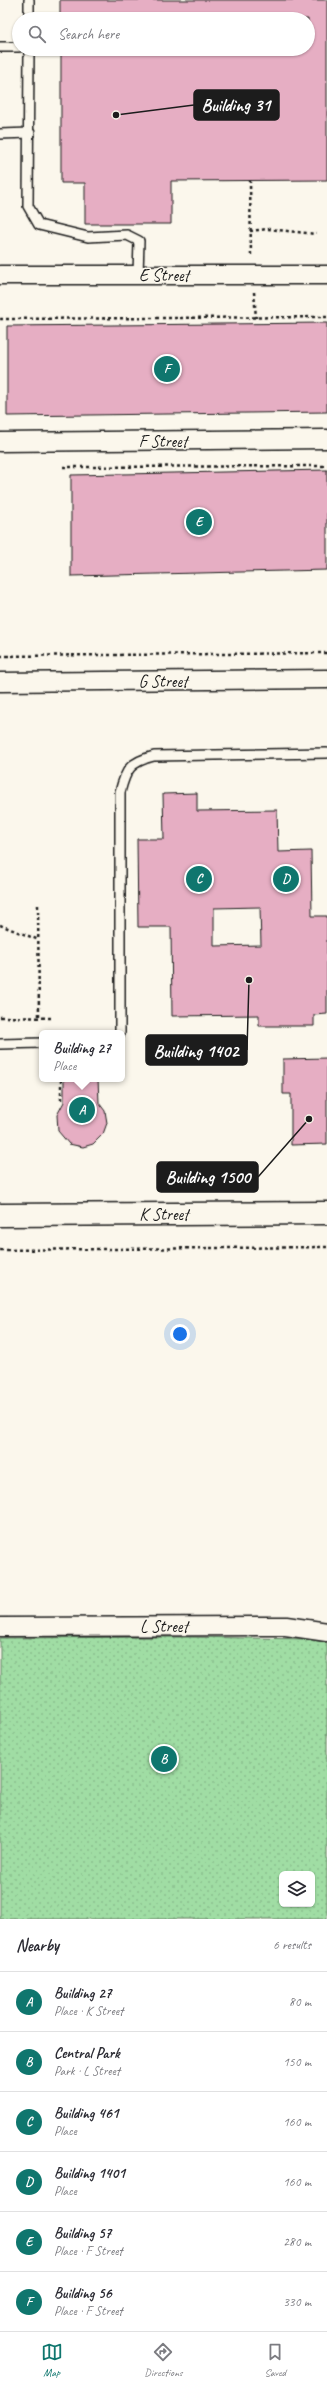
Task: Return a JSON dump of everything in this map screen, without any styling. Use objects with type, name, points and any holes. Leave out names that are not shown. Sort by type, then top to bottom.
[{"type":"street","name":"E Street","points":[[0,275],[327,275]]},
{"type":"street","name":"F Street","points":[[0,442],[327,439]]},
{"type":"street","name":"G Street","points":[[0,682],[327,679]]},
{"type":"street","name":"K Street","points":[[0,1215],[327,1213]]},
{"type":"street","name":"L Street","points":[[0,1627],[262,1626],[293,1627],[327,1632]]},
{"type":"lane","points":[[29,0],[29,12]]},
{"type":"lane","points":[[0,48],[12,47]]},
{"type":"lane","points":[[29,56],[30,133],[28,206],[39,225],[88,237],[127,235],[139,241],[138,275]]},
{"type":"lane","points":[[0,134],[30,133]]},
{"type":"lane","points":[[120,1030],[120,792],[124,775],[136,761],[154,756],[327,753]]},
{"type":"lane","points":[[0,1044],[39,1043]]},
{"type":"path","points":[[250,180],[250,231],[256,318]]},
{"type":"path","points":[[250,231],[268,229],[316,234]]},
{"type":"path","points":[[0,320],[327,317]]},
{"type":"path","points":[[63,467],[327,466]]},
{"type":"path","points":[[0,656],[327,653]]},
{"type":"path","points":[[38,905],[39,1018]]},
{"type":"path","points":[[0,925],[39,940]]},
{"type":"path","points":[[0,1017],[53,1018]]},
{"type":"path","points":[[61,1082],[61,1101]]},
{"type":"path","points":[[0,1250],[327,1247]]},
{"type":"green space","points":[[185,1637],[309,1639],[327,1643],[327,1919],[0,1919],[0,1638]]},
{"type":"building","points":[[60,0],[327,0],[327,180],[171,181],[171,224],[85,224],[85,183],[61,183],[61,56],[315,56],[315,12],[60,12]]},
{"type":"building","points":[[327,323],[327,412],[7,416],[7,326]]},
{"type":"building","points":[[327,470],[327,570],[71,576],[71,475]]},
{"type":"building","points":[[197,793],[197,811],[277,810],[278,852],[311,851],[312,916],[327,916],[327,1014],[314,1015],[314,1026],[259,1026],[259,1015],[172,1016],[171,927],[138,927],[137,839],[164,839],[163,794]],"holes":[[[260,907],[261,945],[214,946],[214,908]]]},
{"type":"building","points":[[327,1058],[327,1144],[291,1145],[291,1094],[283,1094],[283,1059]]},
{"type":"building","points":[[64,1082],[98,1082],[99,1103],[105,1111],[107,1123],[103,1134],[93,1144],[83,1147],[69,1144],[58,1131],[57,1115],[64,1102]]},
{"type":"place","name":"Building 31","points":[[116,115]]},
{"type":"place","name":"Building 56","points":[[167,369]]},
{"type":"place","name":"Building 57","points":[[199,522]]},
{"type":"place","name":"Building 461","points":[[199,879]]},
{"type":"place","name":"Building 1401","points":[[286,879]]},
{"type":"place","name":"Building 1402","points":[[249,980]]},
{"type":"place","name":"Building 27","points":[[82,1110]]},
{"type":"place","name":"Building 1500","points":[[309,1119]]},
{"type":"place","name":"Central Park","points":[[164,1759]]}]
